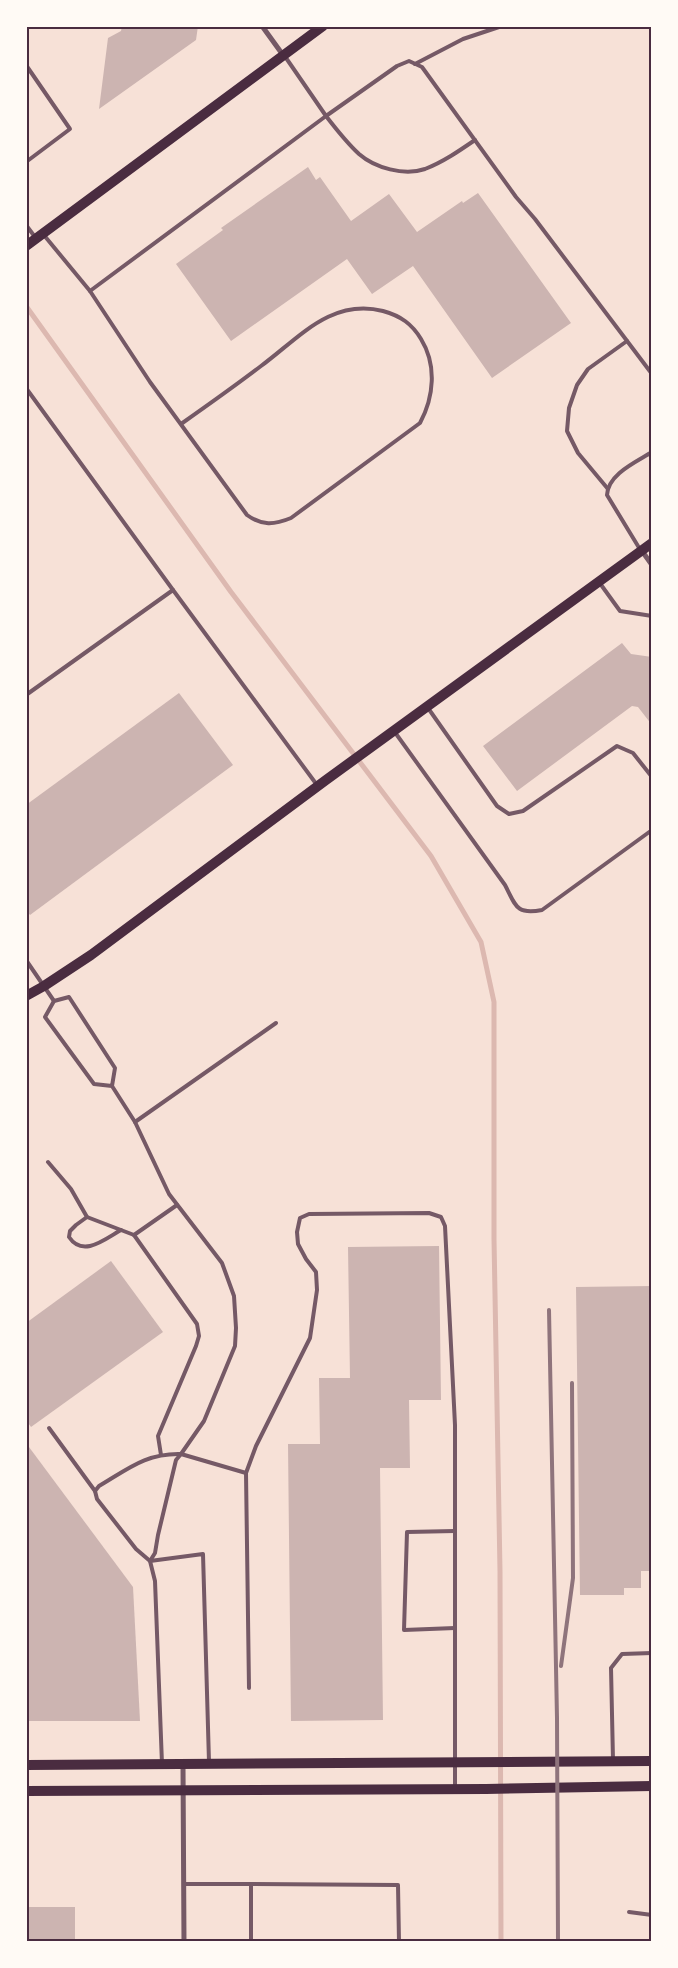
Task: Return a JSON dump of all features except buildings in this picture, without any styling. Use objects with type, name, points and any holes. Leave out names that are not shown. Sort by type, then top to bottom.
[{"type":"main road","points":[[26,246],[323,26]]},
{"type":"main road","points":[[26,996],[91,955],[322,783],[652,543]]},
{"type":"main road","points":[[26,1765],[652,1761]]},
{"type":"main road","points":[[26,1791],[486,1789],[652,1786]]},
{"type":"street","points":[[262,26],[284,56]]},
{"type":"street","points":[[641,551],[652,565]]},
{"type":"street","points":[[183,1765],[184,1942]]},
{"type":"lane","points":[[415,64],[463,39],[502,26]]},
{"type":"lane","points":[[284,56],[326,116],[360,155],[382,166],[404,172],[423,169],[448,158],[475,140]]},
{"type":"lane","points":[[90,290],[326,116],[397,66],[408,61],[422,68],[652,374]]},
{"type":"lane","points":[[26,65],[70,129],[26,162]]},
{"type":"lane","points":[[26,225],[40,236],[90,290],[150,382],[247,515],[257,522],[267,524],[279,523],[291,518],[420,423],[427,411],[431,397],[432,376],[430,358],[422,341],[410,324],[393,314],[371,308],[348,308],[317,323],[262,366],[181,424]]},
{"type":"lane","points":[[608,488],[578,453],[567,431],[569,408],[577,385],[588,369],[627,341]]},
{"type":"lane","points":[[26,388],[173,590],[322,783]]},
{"type":"lane","points":[[641,551],[607,495],[612,480],[652,452]]},
{"type":"lane","points":[[599,582],[620,611],[652,616]]},
{"type":"lane","points":[[26,695],[173,590]]},
{"type":"lane","points":[[427,706],[497,806],[509,814],[523,811],[617,746],[633,753],[652,777]]},
{"type":"lane","points":[[393,731],[505,885],[516,907],[528,912],[542,910],[652,830]]},
{"type":"lane","points":[[26,960],[54,1001]]},
{"type":"lane","points":[[112,1086],[94,1084],[45,1017],[54,1001],[69,996],[115,1068],[112,1086],[135,1122],[169,1194],[222,1263],[234,1296],[235,1346],[204,1421],[176,1460],[155,1553],[150,1561]]},
{"type":"lane","points":[[135,1122],[276,1023]]},
{"type":"lane","points":[[48,1162],[71,1190],[87,1217],[134,1235],[197,1324],[199,1336],[196,1346],[158,1436],[160,1455]]},
{"type":"lane","points":[[134,1235],[177,1205]]},
{"type":"lane","points":[[249,1688],[246,1473],[256,1446],[310,1338],[317,1290],[316,1272],[298,1244],[297,1232],[300,1218],[309,1214],[429,1213],[441,1217],[445,1226],[455,1425],[456,1789]]},
{"type":"lane","points":[[87,1217],[70,1231],[69,1237],[78,1246],[84,1248],[92,1246],[121,1230]]},
{"type":"lane","points":[[49,1428],[96,1491]]},
{"type":"lane","points":[[162,1765],[155,1581],[150,1561],[136,1548],[96,1499],[96,1491],[99,1486],[144,1459],[160,1455],[181,1454],[246,1473]]},
{"type":"lane","points":[[455,1531],[407,1532],[404,1630],[455,1628]]},
{"type":"lane","points":[[150,1561],[203,1554],[209,1764]]},
{"type":"lane","points":[[613,1761],[611,1668],[622,1654],[652,1653]]},
{"type":"lane","points":[[184,1884],[398,1885],[399,1942]]},
{"type":"lane","points":[[251,1884],[251,1942]]},
{"type":"lane","points":[[629,1912],[652,1914]]},
{"type":"waterway","points":[[26,306],[231,592],[431,856],[481,942],[494,1002],[494,1239],[500,1571],[501,1942]]},
{"type":"railway","points":[[549,1310],[557,1718],[558,1942]]},
{"type":"railway","points":[[561,1666],[573,1578],[572,1383]]}]
